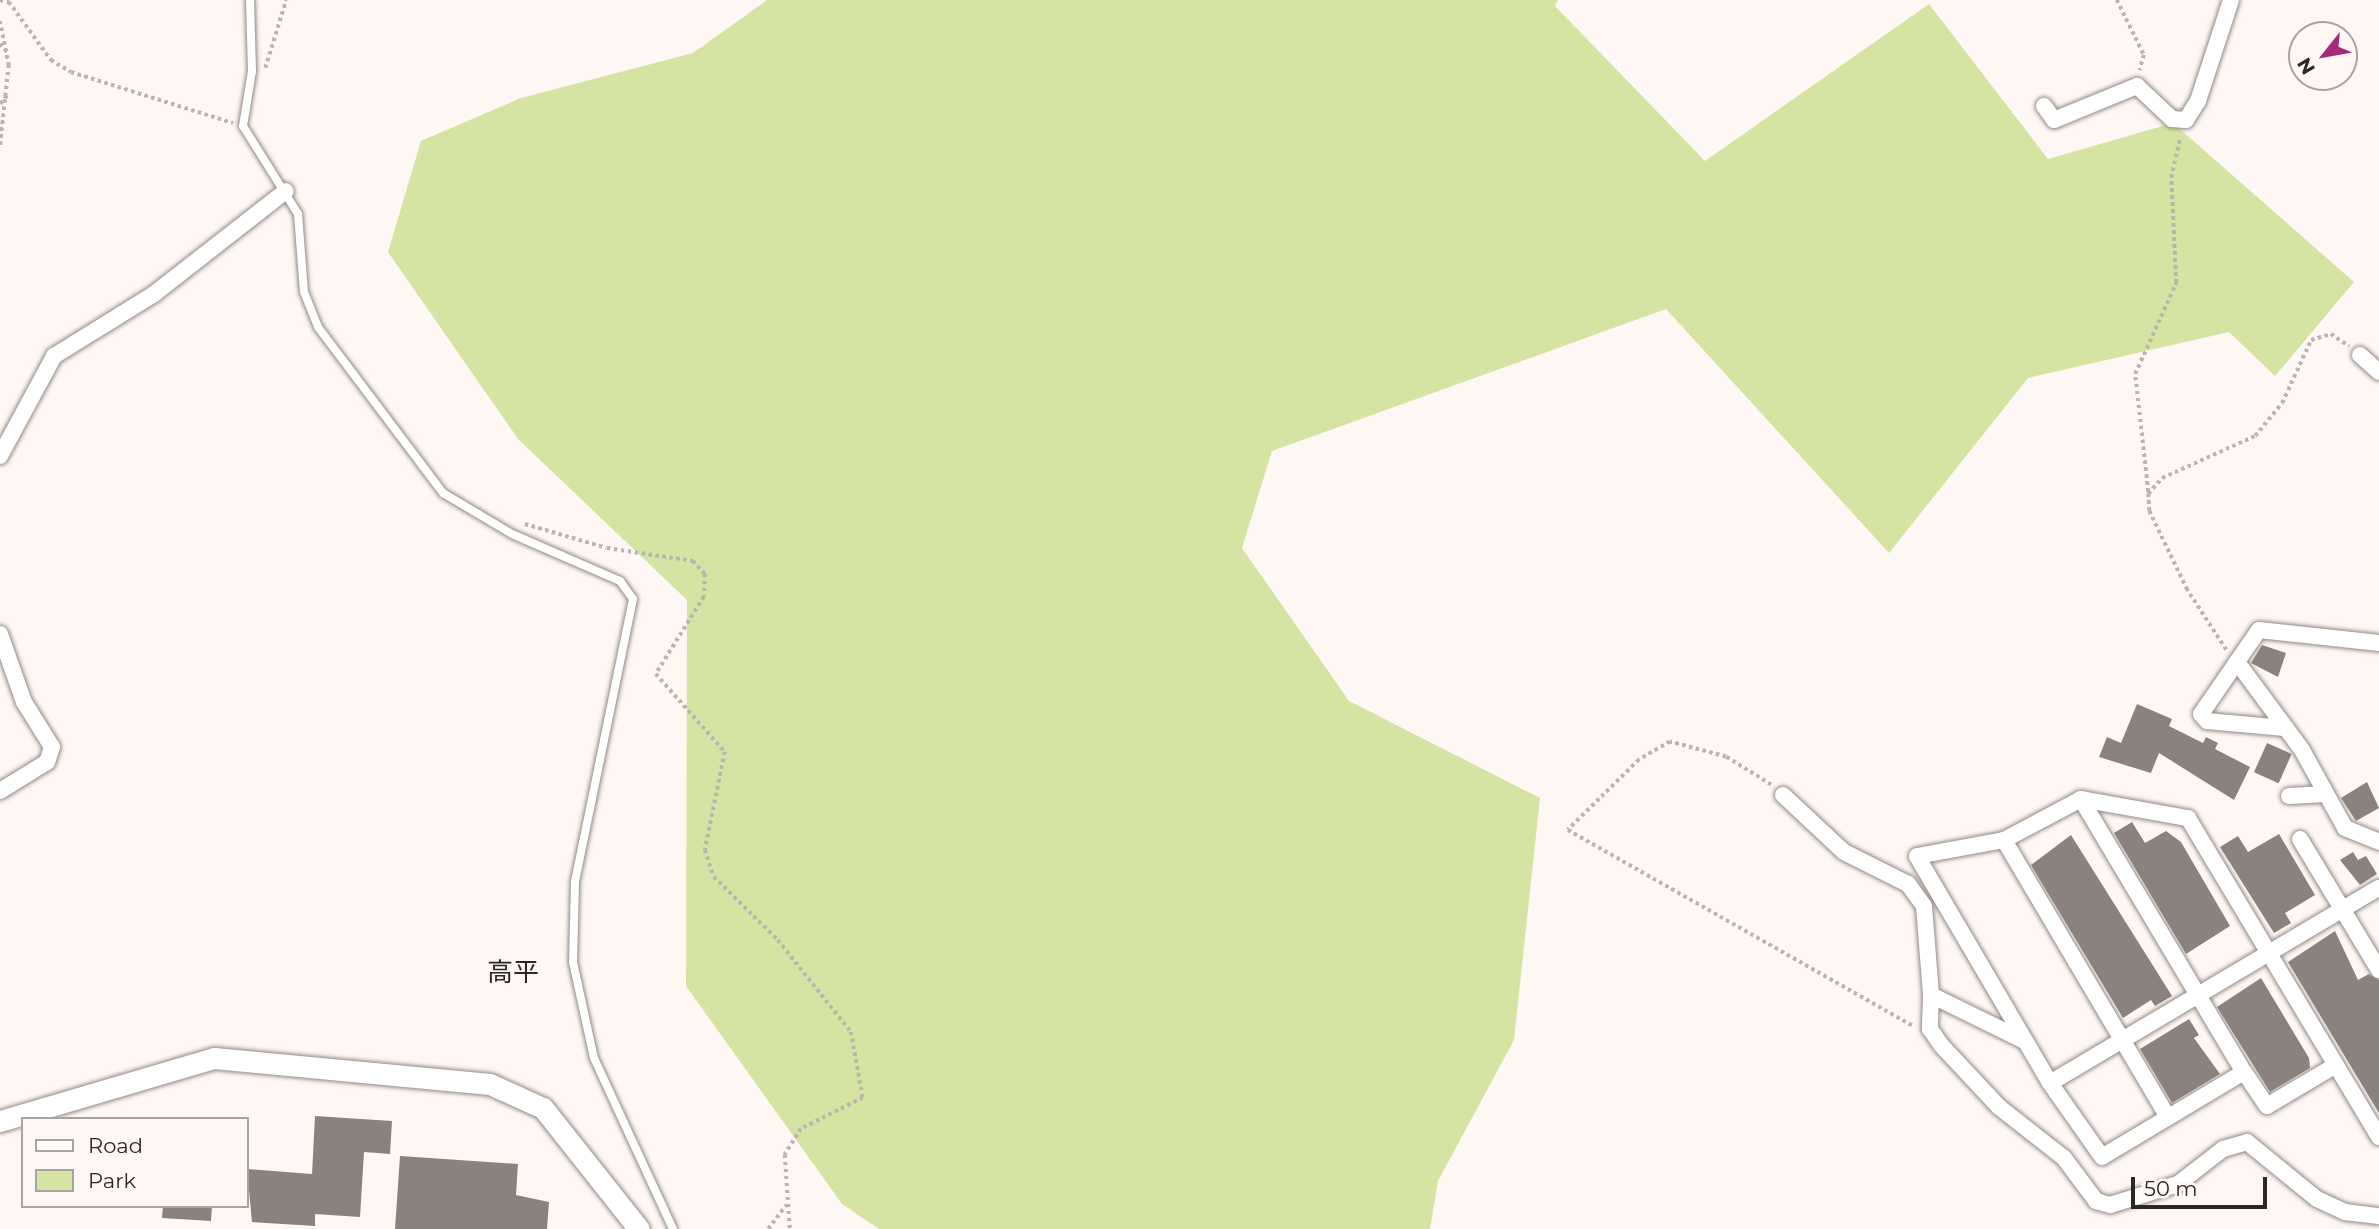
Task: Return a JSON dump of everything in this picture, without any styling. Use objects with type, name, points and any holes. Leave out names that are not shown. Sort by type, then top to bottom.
[{"type":"street","points":[[2044,106],[2054,120],[2137,86],[2172,119],[2183,121],[2199,101],[2231,0]]},
{"type":"street","points":[[0,456],[54,356],[154,295],[286,191]]},
{"type":"street","points":[[2360,355],[2379,372]]},
{"type":"street","points":[[2284,728],[2207,721],[2201,714],[2259,630],[2379,643]]},
{"type":"street","points":[[0,634],[24,702],[52,747],[47,762],[0,790]]},
{"type":"street","points":[[2237,662],[2284,728],[2345,828],[2379,842]]},
{"type":"street","points":[[2288,796],[2326,793]]},
{"type":"street","points":[[1783,795],[1844,852],[1908,884],[1916,895],[1929,933],[1931,995],[1936,1036],[1998,1107],[2064,1158],[2096,1201],[2110,1205],[2178,1184],[2223,1149],[2247,1142],[2317,1199],[2345,1212],[2379,1216]]},
{"type":"street","points":[[2081,799],[2267,1106],[2336,1065]]},
{"type":"street","points":[[2245,1072],[2102,1157],[2050,1083],[1917,856],[2004,840],[2081,799],[2188,818],[2379,1137]]},
{"type":"street","points":[[2300,839],[2379,970]]},
{"type":"street","points":[[2004,840],[2168,1116]]},
{"type":"street","points":[[2050,1083],[2379,888]]},
{"type":"street","points":[[1931,995],[2025,1041]]},
{"type":"street","points":[[0,1121],[214,1058],[490,1084],[543,1108],[639,1229]]},
{"type":"lane","points":[[250,0],[249,87],[243,126],[286,191],[302,229],[304,292],[318,327],[424,473],[468,511],[503,530],[620,581],[633,599],[575,882],[573,962],[594,1058],[673,1229]]},
{"type":"path","points":[[249,87],[265,69],[286,0]]},
{"type":"path","points":[[2117,0],[2144,55],[2137,86]]},
{"type":"path","points":[[0,1],[9,2],[51,60],[71,72],[243,126]]},
{"type":"path","points":[[0,22],[8,53],[9,93],[0,148]]},
{"type":"path","points":[[0,44],[8,53]]},
{"type":"path","points":[[0,104],[9,93]]},
{"type":"path","points":[[2183,121],[2171,178],[2176,283],[2135,374],[2148,511],[2193,602],[2237,662]]},
{"type":"path","points":[[2148,494],[2162,478],[2255,436],[2282,403],[2311,340],[2331,334],[2360,355]]},
{"type":"path","points":[[503,530],[521,523],[607,548],[693,561],[705,574],[704,597],[656,674],[725,752],[705,850],[714,877],[778,940],[851,1032],[863,1098],[801,1129],[785,1155],[790,1229]]},
{"type":"path","points":[[1783,795],[1726,757],[1670,742],[1639,760],[1568,830],[1936,1036]]},
{"type":"path","points":[[768,1229],[788,1203]]},
{"type":"green space","points":[[767,0],[1558,0],[1555,6],[1705,161],[1929,4],[2048,159],[2173,123],[2354,282],[2275,376],[2229,332],[2028,378],[1889,553],[1666,309],[1272,451],[1242,548],[1349,701],[1540,798],[1514,1040],[1438,1181],[1430,1229],[879,1229],[842,1204],[686,986],[687,600],[518,439],[388,252],[421,141],[521,98],[693,53]]},
{"type":"building","points":[[2262,645],[2286,653],[2278,677],[2251,663]]},
{"type":"building","points":[[2137,704],[2172,719],[2169,726],[2203,743],[2206,737],[2218,743],[2215,749],[2250,767],[2234,800],[2159,753],[2151,773],[2099,757],[2107,737],[2121,743]]},
{"type":"building","points":[[2267,743],[2292,754],[2279,783],[2254,772]]},
{"type":"building","points":[[2367,782],[2379,808],[2356,821],[2341,798]]},
{"type":"building","points":[[2132,822],[2145,843],[2166,831],[2181,842],[2230,926],[2186,954],[2114,833]]},
{"type":"building","points":[[2279,834],[2315,895],[2285,913],[2291,923],[2274,933],[2220,847],[2238,836],[2248,852]]},
{"type":"building","points":[[2071,835],[2172,996],[2155,1006],[2151,1000],[2123,1018],[2031,865]]},
{"type":"building","points":[[2353,852],[2358,860],[2366,856],[2377,874],[2360,885],[2340,860]]},
{"type":"building","points":[[2335,931],[2358,980],[2369,974],[2379,980],[2379,1113],[2288,962]]},
{"type":"building","points":[[2261,978],[2309,1058],[2310,1068],[2270,1092],[2217,1007]]},
{"type":"building","points":[[2189,1019],[2199,1035],[2194,1038],[2220,1074],[2172,1103],[2140,1049]]},
{"type":"building","points":[[315,1116],[392,1121],[390,1154],[364,1152],[360,1217],[315,1214],[315,1226],[252,1222],[248,1169],[312,1174]]},
{"type":"building","points":[[400,1156],[518,1164],[516,1195],[549,1202],[547,1229],[395,1229]]},
{"type":"building","points":[[163,1208],[212,1208],[211,1221],[162,1218]]},
{"type":"district","name":"高平","points":[[513,973]]}]
